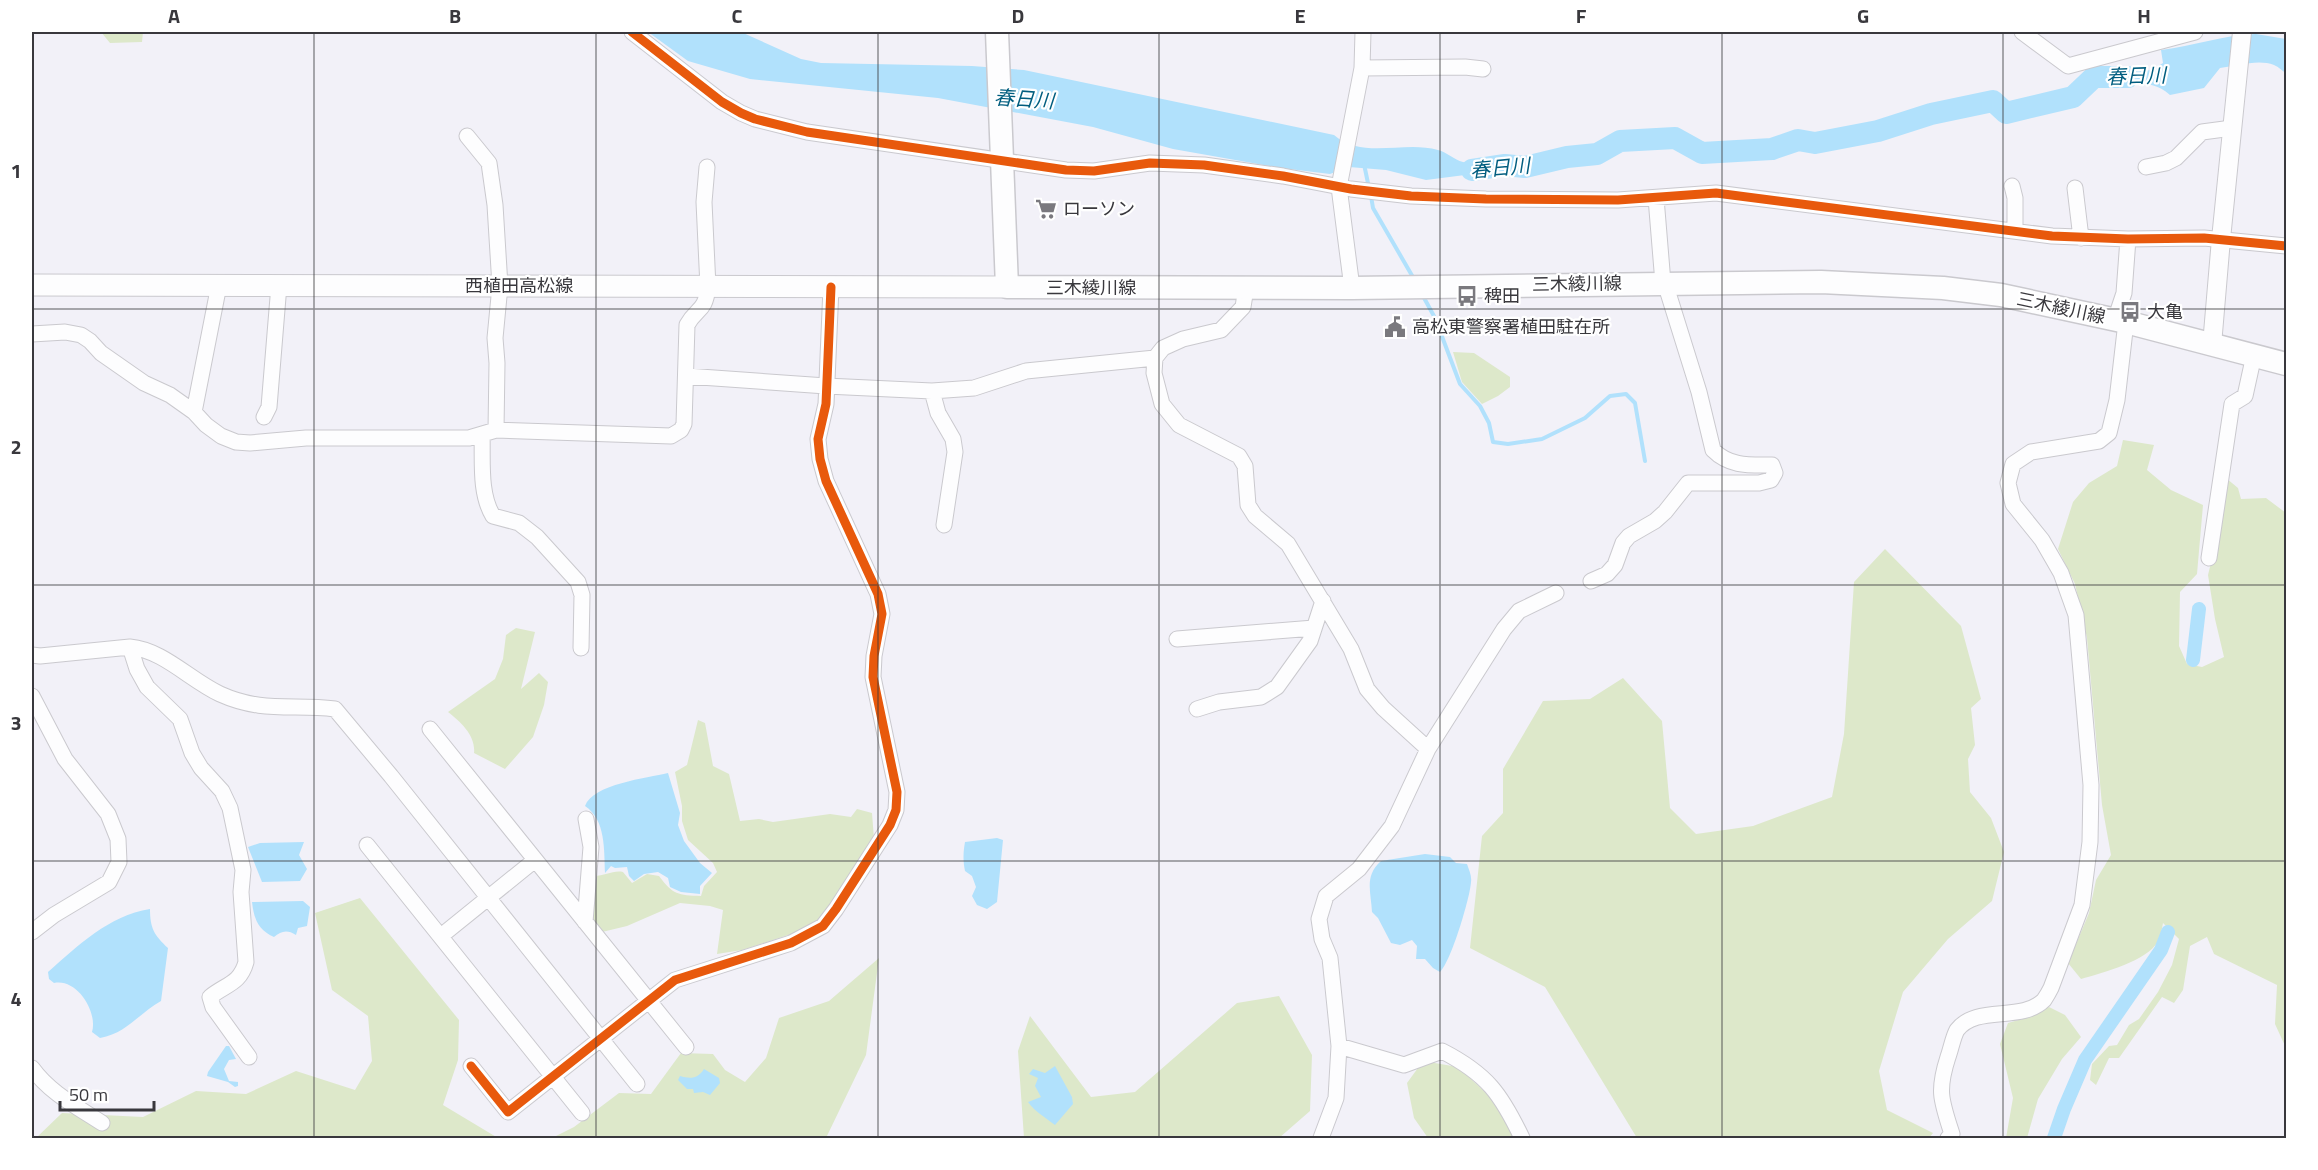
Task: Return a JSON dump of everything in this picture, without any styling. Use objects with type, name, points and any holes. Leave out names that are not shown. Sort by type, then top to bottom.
[{"type":"main road","points":[[997,32],[1007,287]]},
{"type":"main road","name":"三木綾川線","points":[[1007,287],[1352,288],[1821,282],[1943,288],[2001,296],[2121,321],[2286,364]]},
{"type":"main road","name":"西植田高松線","points":[[32,285],[1007,287]]},
{"type":"street","points":[[632,32],[723,102],[755,119],[807,132],[1066,170],[1094,171],[1150,163],[1204,165],[1411,196],[1486,199],[1568,201],[1716,193],[2052,236],[2220,239],[2286,246]]},
{"type":"street","points":[[1352,288],[1339,184],[1362,68],[1363,32]]},
{"type":"street","points":[[2022,32],[2068,66],[2195,32]]},
{"type":"street","points":[[2212,345],[2220,239],[2242,32]]},
{"type":"street","points":[[1362,68],[1464,67],[1483,69]]},
{"type":"street","points":[[2146,167],[2166,163],[2176,158],[2202,132],[2232,128]]},
{"type":"street","points":[[467,136],[489,163],[495,205],[500,286],[495,338],[497,363],[484,486],[489,509],[493,516],[519,523],[537,537],[578,582],[582,595],[581,648]]},
{"type":"street","points":[[32,334],[65,332],[81,335],[101,353],[144,383],[170,395],[221,436],[236,442],[306,438],[469,438],[489,432],[671,436],[681,430],[684,424],[687,325],[704,305],[708,287],[704,202],[707,167]]},
{"type":"street","points":[[2013,186],[2015,230]]},
{"type":"street","points":[[2075,188],[2081,238]]},
{"type":"street","points":[[1591,581],[1607,574],[1615,565],[1623,543],[1629,536],[1655,521],[1688,483],[1759,483],[1771,480],[1775,473],[1773,465],[1735,464],[1720,457],[1713,450],[1700,392],[1664,283],[1656,198]]},
{"type":"street","points":[[1951,1137],[1942,1102],[1941,1079],[1957,1030],[1972,1020],[1998,1014],[2021,1013],[2043,1001],[2051,988],[2082,905],[2090,842],[2091,784],[2076,615],[2061,573],[2042,540],[2013,504],[2008,483],[2013,464],[2031,452],[2099,441],[2109,433],[2117,400],[2128,239]]},
{"type":"street","points":[[194,412],[219,285]]},
{"type":"street","points":[[264,417],[269,407],[279,285]]},
{"type":"street","points":[[471,1066],[508,1112],[675,980],[791,943],[823,926],[890,825],[896,810],[897,792],[873,677],[874,656],[882,614],[878,594],[826,481],[820,459],[818,440],[826,404],[831,287]]},
{"type":"street","points":[[1246,288],[1243,307],[1221,330],[1183,339],[1163,348],[1155,358],[1154,373],[1162,404],[1179,425],[1239,456],[1245,466],[1248,505],[1256,516],[1288,544],[1351,649],[1367,689],[1383,708],[1428,748]]},
{"type":"street","points":[[2209,558],[2232,404],[2245,396],[2254,355]]},
{"type":"street","points":[[686,376],[932,391],[974,388],[1026,371],[1155,358]]},
{"type":"street","points":[[932,391],[938,413],[953,439],[955,452],[944,525]]},
{"type":"street","points":[[1321,1138],[1336,1098],[1339,1046],[1330,958],[1322,939],[1319,919],[1326,896],[1359,869],[1392,826],[1428,748],[1504,629],[1519,611],[1556,593]]},
{"type":"street","points":[[1197,709],[1219,702],[1261,697],[1277,687],[1310,641],[1323,601]]},
{"type":"street","points":[[1177,639],[1314,628]]},
{"type":"street","points":[[130,647],[137,669],[147,687],[180,719],[192,753],[201,768],[222,791],[230,808],[243,870],[241,892],[246,962],[243,972],[235,982],[210,997],[213,1007],[249,1057]]},
{"type":"street","points":[[32,655],[130,647],[145,649],[220,693],[252,705],[276,708],[312,706],[335,709],[637,1084]]},
{"type":"street","points":[[32,696],[65,759],[108,814],[118,839],[119,862],[110,882],[54,915],[32,932]]},
{"type":"street","points":[[430,729],[686,1047]]},
{"type":"street","points":[[585,922],[591,847],[586,819]]},
{"type":"street","points":[[367,845],[582,1113]]},
{"type":"street","points":[[441,936],[535,860]]},
{"type":"street","points":[[1339,1046],[1404,1065],[1442,1051],[1465,1062],[1502,1098],[1522,1138]]},
{"type":"street","points":[[32,1068],[43,1083],[56,1094],[102,1122]]},
{"type":"green space","points":[[101,32],[143,32],[142,42],[110,43]]},
{"type":"green space","points":[[1453,352],[1474,353],[1510,377],[1510,387],[1482,404],[1462,382]]},
{"type":"green space","points":[[2123,440],[2154,445],[2147,470],[2171,490],[2203,505],[2197,574],[2180,592],[2179,646],[2187,664],[2202,667],[2224,657],[2208,575],[2220,526],[2211,493],[2226,478],[2238,488],[2241,499],[2266,498],[2286,513],[2286,1048],[2275,1024],[2277,985],[2214,954],[2207,937],[2190,946],[2183,990],[2174,1003],[2162,997],[2119,1058],[2109,1058],[2096,1085],[2090,1080],[2092,1064],[2109,1046],[2117,1045],[2129,1025],[2139,1019],[2158,992],[2172,965],[2179,939],[2163,923],[2159,939],[2153,948],[2145,955],[2124,965],[2081,979],[2068,963],[2089,913],[2096,880],[2111,855],[2102,805],[2087,638],[2075,584],[2058,549],[2073,502],[2089,483],[2117,466]]},
{"type":"green space","points":[[1885,549],[1961,626],[1981,699],[1971,708],[1975,745],[1968,759],[1970,792],[1991,818],[2004,852],[1992,901],[1948,939],[1903,992],[1879,1071],[1887,1110],[1933,1133],[1929,1138],[1637,1138],[1545,987],[1470,948],[1482,836],[1503,813],[1503,769],[1543,701],[1590,699],[1623,678],[1662,721],[1670,808],[1696,834],[1753,826],[1832,797],[1844,734],[1854,582]]},
{"type":"green space","points":[[516,628],[535,632],[521,689],[539,673],[548,682],[544,705],[533,737],[505,769],[474,753],[470,735],[448,712],[495,679],[503,659],[506,635]]},
{"type":"green space","points":[[698,720],[705,723],[713,766],[729,774],[740,821],[759,819],[773,822],[830,814],[851,817],[857,809],[872,813],[874,839],[833,903],[810,928],[742,950],[717,954],[723,910],[710,906],[680,903],[627,926],[602,932],[590,915],[594,876],[623,872],[632,883],[647,874],[659,876],[668,887],[677,893],[701,896],[704,886],[717,872],[713,863],[688,840],[682,821],[682,806],[675,772],[687,765]]},
{"type":"green space","points":[[360,898],[459,1020],[458,1060],[443,1105],[498,1138],[36,1138],[62,1113],[143,1117],[196,1091],[246,1094],[296,1071],[355,1090],[372,1061],[368,1016],[332,990],[315,913]]},
{"type":"green space","points":[[879,958],[866,1055],[826,1138],[552,1138],[574,1127],[619,1093],[651,1094],[681,1053],[713,1054],[725,1070],[745,1082],[766,1058],[779,1018],[829,1001]]},
{"type":"green space","points":[[1279,996],[1312,1055],[1310,1111],[1279,1138],[1024,1138],[1018,1051],[1030,1016],[1091,1097],[1135,1092],[1237,1003]]},
{"type":"green space","points":[[2049,1007],[2065,1015],[2081,1037],[2062,1059],[2038,1099],[2027,1138],[2006,1138],[2013,1098],[2000,1044],[2008,1023],[2029,1017]]},
{"type":"green space","points":[[1423,1061],[1458,1067],[1498,1104],[1516,1138],[1428,1138],[1414,1118],[1407,1083]]},
{"type":"water","points":[[648,32],[741,32],[801,59],[821,63],[972,66],[1024,70],[1334,135],[1358,146],[1425,148],[1441,151],[1463,162],[1505,167],[1426,180],[1386,170],[1349,167],[1330,174],[1281,168],[1173,149],[1093,127],[938,98],[750,79],[688,61]]},
{"type":"water","points":[[2256,34],[2286,39],[2286,73],[2268,63],[2220,68],[2204,88],[2170,95],[2153,85],[2115,82],[2096,75],[2152,70],[2163,63],[2161,50],[2232,36]]},
{"type":"water","points":[[668,773],[680,813],[678,825],[684,841],[700,863],[712,873],[700,886],[700,894],[681,892],[670,887],[668,878],[658,872],[644,874],[634,881],[629,876],[627,867],[611,866],[605,873],[604,845],[600,827],[592,812],[585,806],[590,798],[609,787]]},
{"type":"water","points":[[997,838],[1003,840],[997,902],[987,909],[977,905],[972,896],[976,887],[972,876],[965,871],[964,846],[965,842]]},
{"type":"water","points":[[304,842],[299,855],[307,869],[300,881],[262,882],[248,847],[260,843]]},
{"type":"water","points":[[1425,854],[1450,857],[1456,863],[1467,864],[1471,878],[1459,929],[1440,972],[1425,959],[1416,959],[1417,946],[1412,940],[1400,945],[1391,943],[1378,918],[1372,912],[1370,878],[1381,861]]},
{"type":"water","points":[[303,901],[310,907],[307,926],[298,928],[296,935],[284,932],[274,937],[264,931],[258,923],[252,902]]},
{"type":"water","points":[[150,909],[154,931],[168,948],[161,1001],[125,1028],[100,1038],[92,1032],[92,1015],[84,998],[70,986],[54,983],[49,979],[48,972],[107,925]]},
{"type":"water","points":[[226,1046],[229,1046],[236,1059],[229,1060],[224,1069],[229,1081],[238,1082],[238,1086],[235,1087],[228,1082],[207,1076]]},
{"type":"water","points":[[1055,1066],[1072,1097],[1073,1104],[1055,1125],[1028,1102],[1041,1097],[1035,1086],[1038,1078],[1029,1074],[1033,1069],[1045,1073]]},
{"type":"water","points":[[704,1069],[719,1078],[720,1083],[710,1095],[703,1092],[694,1093],[693,1089],[687,1089],[678,1080],[680,1076],[690,1078],[696,1076]]},
{"type":"waterway","name":"春日川","points":[[1472,170],[1505,165],[1525,167],[1567,157],[1597,154],[1620,141],[1675,138],[1702,153],[1772,149],[1798,140],[1815,143],[1878,131],[1931,114],[1993,101],[2006,113],[2073,97],[2094,77],[2128,77]]},
{"type":"waterway","points":[[1364,164],[1369,188]]},
{"type":"waterway","points":[[1371,196],[1373,208],[1414,279]]},
{"type":"waterway","points":[[1423,296],[1435,318],[1460,384],[1480,406],[1489,423],[1493,442],[1508,444],[1542,439],[1585,418],[1610,396],[1626,394],[1635,403],[1645,461]]},
{"type":"waterway","points":[[2193,660],[2199,609]]},
{"type":"waterway","points":[[2054,1138],[2085,1060],[2161,950],[2168,932]]},
{"type":"cycle path","points":[[632,32],[722,102],[755,119],[807,132],[1066,170],[1094,171],[1150,163],[1204,165],[1283,176],[1351,189],[1411,196],[1486,199],[1618,200],[1716,193],[2052,236],[2128,239],[2204,238],[2286,246]]},
{"type":"cycle path","points":[[471,1066],[508,1112],[675,980],[791,943],[823,926],[890,825],[896,810],[897,792],[873,677],[874,656],[882,614],[878,594],[826,481],[820,459],[818,439],[826,404],[831,287]]},
{"type":"place","name":"ローソン","points":[[1046,209]]},
{"type":"place","name":"稗田","points":[[1467,296]]},
{"type":"place","name":"大亀","points":[[2130,312]]},
{"type":"place","name":"高松東警察署植田駐在所","points":[[1395,327]]}]
